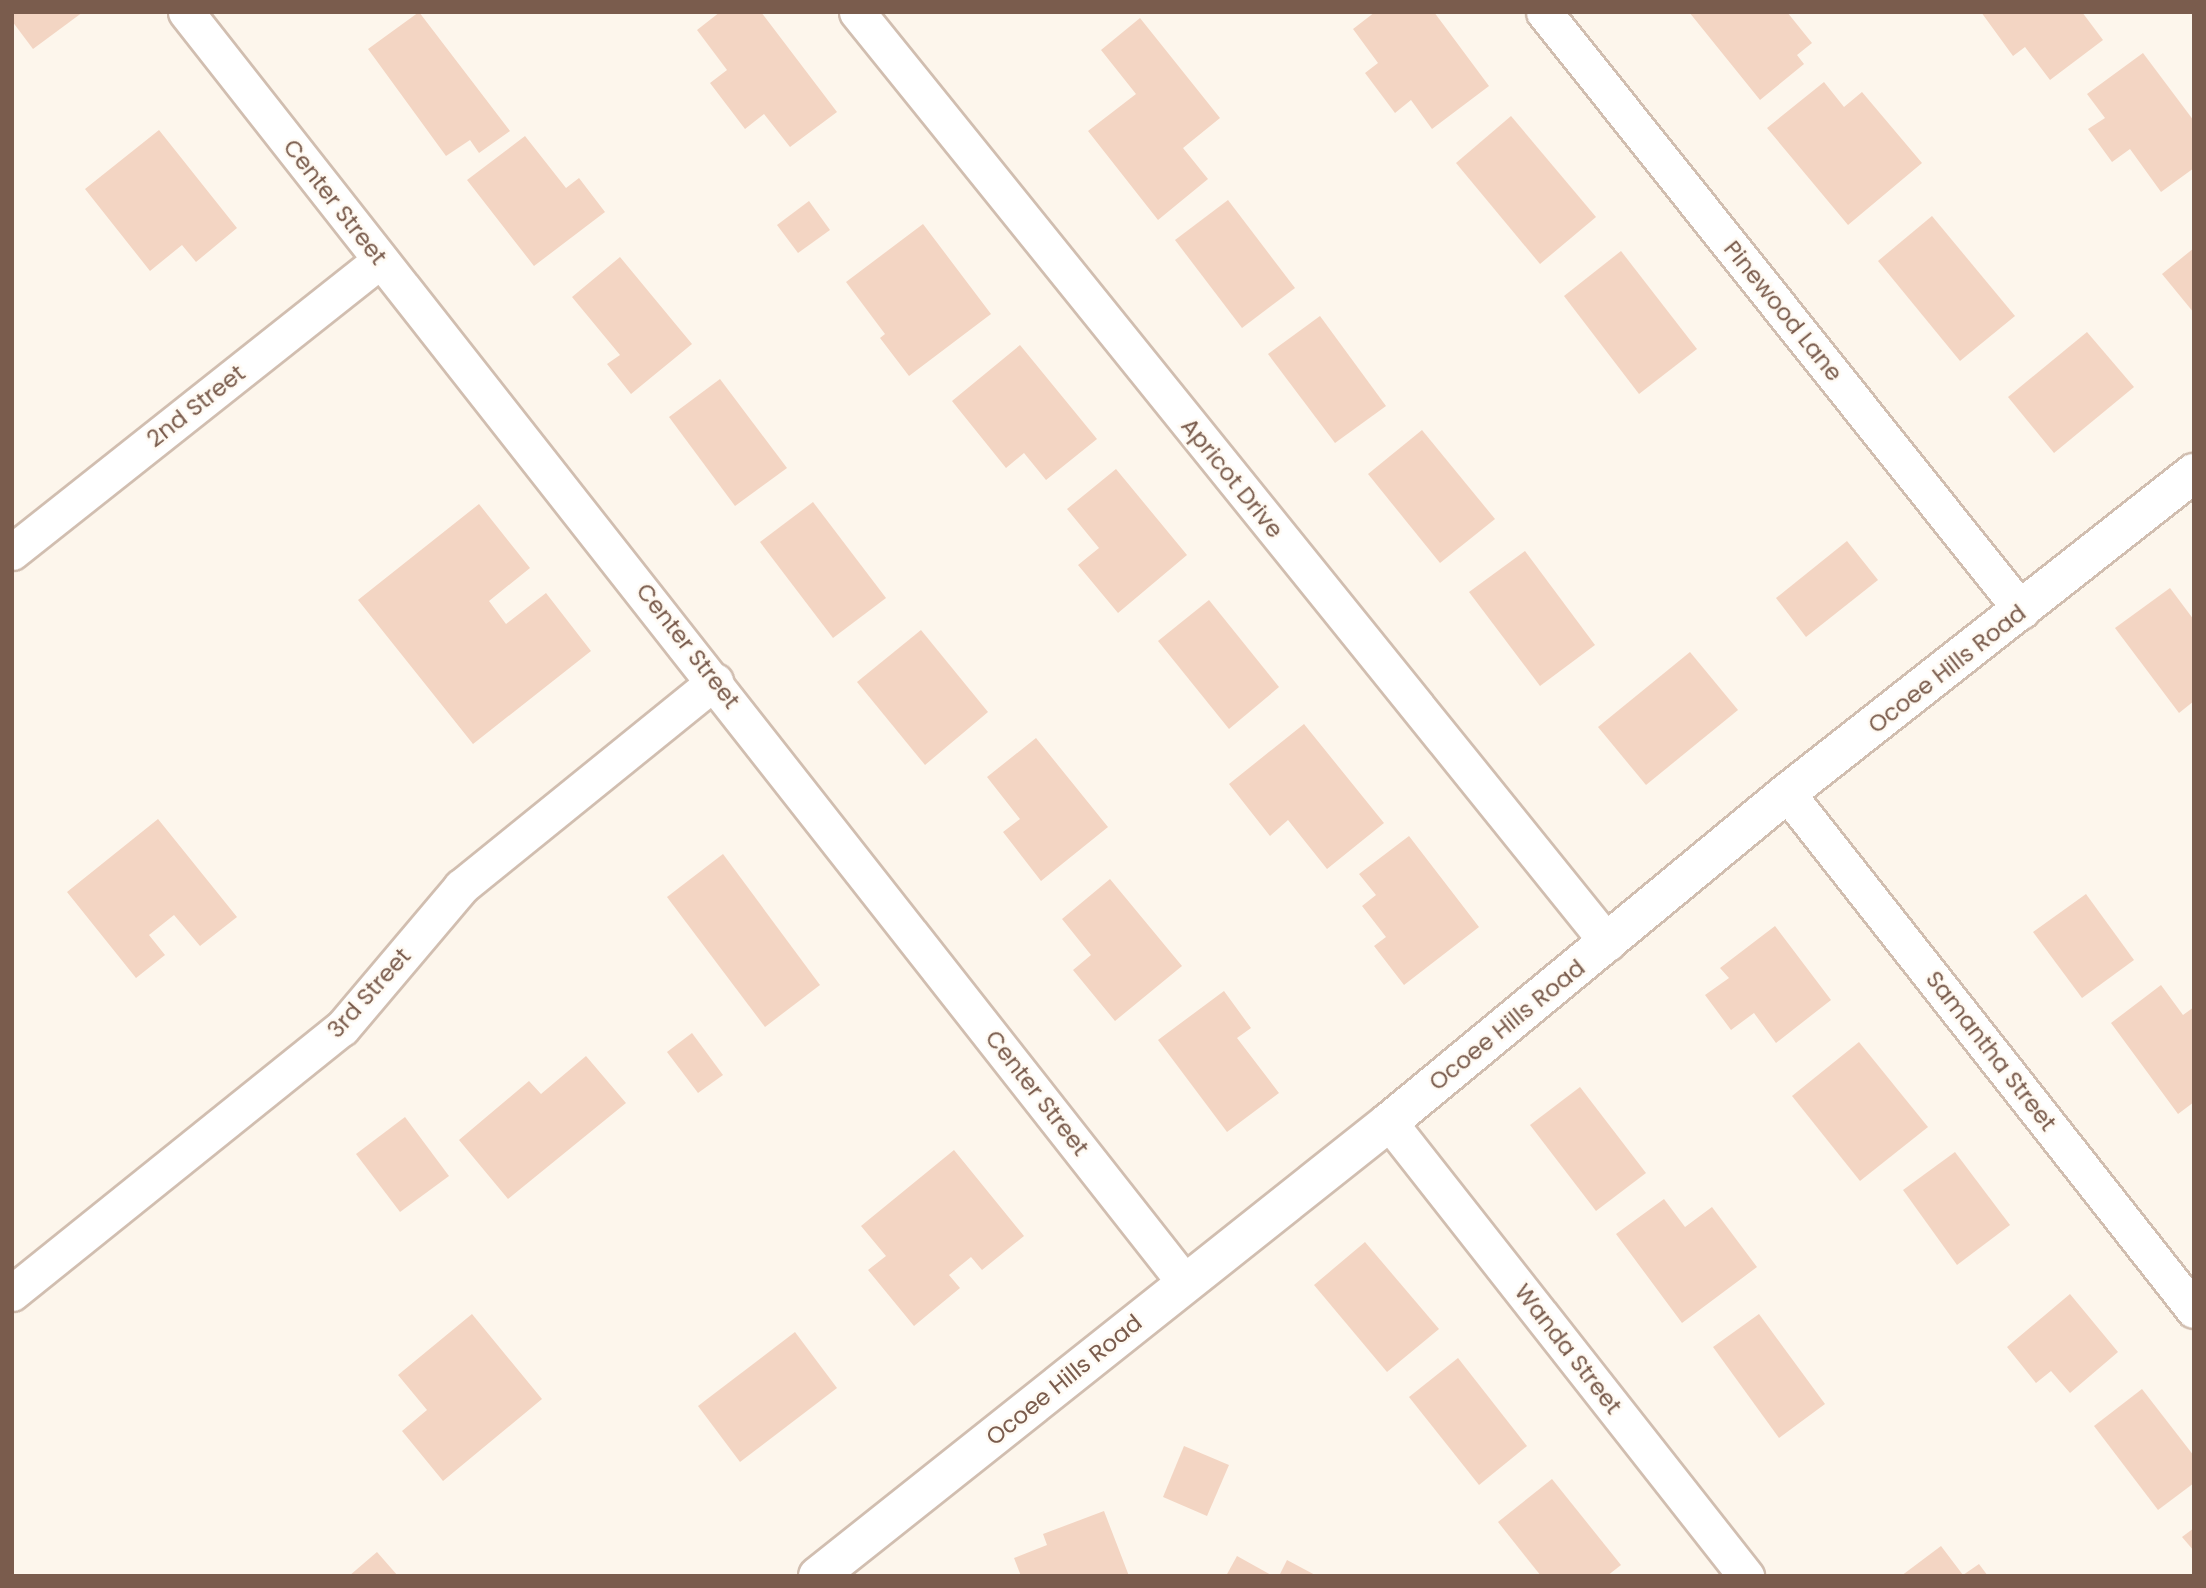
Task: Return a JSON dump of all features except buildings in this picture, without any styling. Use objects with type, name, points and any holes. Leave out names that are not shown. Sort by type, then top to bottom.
[{"type":"street","name":"Center Street","points":[[186,12],[715,681],[1185,1283]]},
{"type":"street","name":"Apricot Drive","points":[[857,12],[1608,943]]},
{"type":"street","name":"Pinewood Lane","points":[[1544,12],[2022,611]]},
{"type":"street","name":"2nd Street","points":[[12,552],[380,260]]},
{"type":"street","name":"Ocoee Hills Road","points":[[818,1576],[1389,1122],[1787,793],[2022,611],[2194,473]]},
{"type":"street","name":"3rd Street","points":[[12,1293],[342,1028],[461,887],[715,681]]},
{"type":"street","name":"Samantha Street","points":[[1787,793],[2194,1310]]},
{"type":"street","name":"Wanda Street","points":[[1389,1122],[1746,1576]]}]
